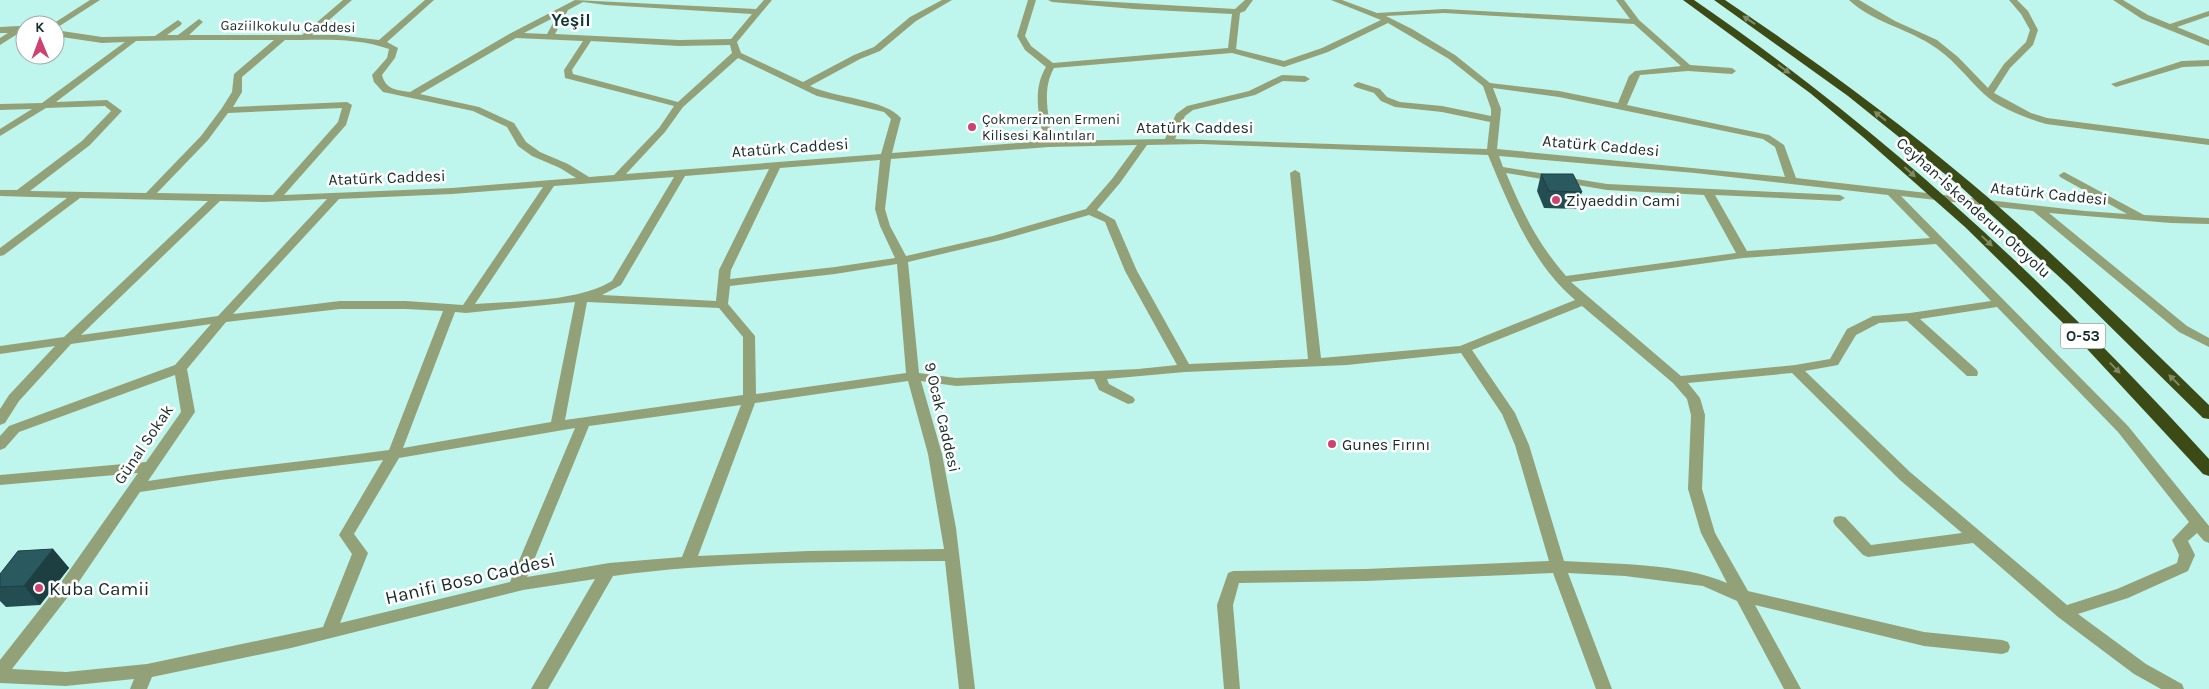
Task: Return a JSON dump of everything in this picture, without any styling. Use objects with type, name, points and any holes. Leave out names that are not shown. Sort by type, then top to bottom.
[{"type":"highway","name":"Ceyhan-İskenderun Otoyolu","points":[[1688,0],[1812,90],[1895,157],[2043,294],[2165,421],[2209,470]]},
{"type":"highway","name":"Ceyhan-İskenderun Otoyolu","points":[[1718,0],[1844,88],[1931,156],[2000,215],[2087,294],[2209,414]]},
{"type":"street","points":[[65,19],[96,0]]},
{"type":"street","points":[[304,38],[348,0]]},
{"type":"street","points":[[430,0],[381,43],[394,48],[391,58],[377,75],[379,82],[386,90],[476,109],[511,125],[522,144],[536,154],[564,166],[586,180]]},
{"type":"street","points":[[412,95],[514,35],[580,0]]},
{"type":"street","points":[[585,0],[606,3],[756,12]]},
{"type":"street","points":[[733,42],[756,12],[768,0]]},
{"type":"street","points":[[733,42],[737,54],[802,86],[857,57],[877,49],[913,20],[948,0]]},
{"type":"street","points":[[1032,0],[1021,36],[1028,48],[1051,66],[1232,50],[1284,64],[1325,50],[1388,20]]},
{"type":"street","points":[[1052,0],[1134,7],[1236,12],[1242,9],[1249,0]]},
{"type":"street","points":[[1335,0],[1388,20],[1452,57],[1487,85],[1496,109],[1492,152],[1522,223],[1540,253],[1562,280],[1583,300],[1678,380],[1693,398],[1698,415],[1695,489],[1708,533],[1793,689]]},
{"type":"street","points":[[1620,0],[1636,22],[1688,68]]},
{"type":"street","points":[[1853,0],[1892,23],[1934,42],[1989,94],[2028,116],[2046,121],[2209,142]]},
{"type":"street","points":[[1989,94],[2007,66],[2030,42],[2034,30],[2025,13],[2013,0]]},
{"type":"street","points":[[2117,0],[2145,17],[2209,42]]},
{"type":"street","points":[[549,38],[566,8]]},
{"type":"street","points":[[1375,15],[1444,11],[1636,22]]},
{"type":"street","points":[[1232,50],[1236,12]]},
{"type":"street","points":[[2170,27],[2209,13]]},
{"type":"street","points":[[179,38],[199,22]]},
{"type":"street","points":[[156,39],[178,23]]},
{"type":"street","points":[[0,30],[15,30]]},
{"type":"street","points":[[0,42],[15,34]]},
{"type":"street","name":"Gaziilkokulu Caddesi","points":[[65,34],[102,40],[337,38],[381,43]]},
{"type":"street","points":[[514,35],[679,43],[733,42]]},
{"type":"street","points":[[148,197],[204,138],[226,110],[237,92],[237,76],[282,38]]},
{"type":"street","points":[[0,133],[54,99],[134,40]]},
{"type":"street","points":[[588,40],[568,70],[568,76],[680,105]]},
{"type":"street","points":[[618,177],[662,130],[680,105],[737,54]]},
{"type":"street","points":[[2116,84],[2182,64],[2209,63]]},
{"type":"street","points":[[1282,78],[1284,64]]},
{"type":"street","points":[[1050,144],[1042,103],[1043,84],[1051,66]]},
{"type":"street","points":[[1622,106],[1634,76],[1645,72],[1688,68],[1732,71]]},
{"type":"street","points":[[1169,142],[1181,114],[1190,108],[1252,93],[1282,78],[1305,80]]},
{"type":"street","points":[[1358,85],[1377,91],[1384,100],[1398,105],[1442,110],[1495,120]]},
{"type":"street","points":[[1487,85],[1560,94],[1766,137],[1779,145],[1792,181]]},
{"type":"street","name":"9 Ocak Caddesi","points":[[802,86],[820,94],[887,110],[896,118],[886,156],[880,209],[885,226],[902,260],[913,376],[935,454],[953,555],[967,689]]},
{"type":"street","points":[[0,107],[107,103],[117,111],[86,143],[20,194]]},
{"type":"street","points":[[226,110],[347,105],[343,123],[276,198]]},
{"type":"street","points":[[724,283],[814,274],[902,260],[1019,233],[1090,210],[1116,181],[1144,142]]},
{"type":"street","name":"Atatürk Caddesi","points":[[0,193],[276,198],[452,190],[1050,144],[1169,142],[1374,146],[1492,152],[1695,170],[2036,209],[2208,221]]},
{"type":"street","points":[[722,305],[725,270],[777,164]]},
{"type":"street","points":[[1499,169],[1607,187],[1840,198]]},
{"type":"street","points":[[582,298],[604,291],[617,283],[682,172]]},
{"type":"street","points":[[1295,174],[1315,362]]},
{"type":"street","points":[[2064,175],[2144,218]]},
{"type":"street","points":[[466,309],[551,183]]},
{"type":"street","points":[[1707,191],[1744,255]]},
{"type":"street","points":[[1891,192],[2123,429],[2209,537]]},
{"type":"street","points":[[0,253],[5,246],[77,195]]},
{"type":"street","points":[[0,434],[180,368],[222,319],[337,195]]},
{"type":"street","points":[[0,420],[14,398],[68,340],[218,198]]},
{"type":"street","points":[[2036,209],[2182,329],[2209,342]]},
{"type":"street","points":[[1090,210],[1110,220],[1131,271],[1185,368]]},
{"type":"street","points":[[1562,280],[1744,255],[1938,241]]},
{"type":"street","points":[[557,426],[582,298]]},
{"type":"street","points":[[0,350],[222,319],[340,305],[406,305],[466,309],[582,298],[722,305],[749,336],[750,398],[688,562]]},
{"type":"street","points":[[135,488],[220,474],[283,469],[394,454],[557,426],[913,376],[956,382],[1315,362],[1403,356],[1453,349],[1465,350],[1471,345],[1583,300]]},
{"type":"street","points":[[1678,380],[1795,369],[1834,362],[1851,332],[1877,319],[1910,317],[1999,303]]},
{"type":"street","points":[[329,631],[360,553],[346,535],[394,454],[450,308]]},
{"type":"street","points":[[1910,317],[1972,373]]},
{"type":"street","points":[[1465,350],[1508,413],[1522,445],[1558,566],[1604,689]]},
{"type":"street","name":"Günal Sokak","points":[[0,672],[68,586],[188,412],[180,368]]},
{"type":"street","points":[[1795,369],[1905,476],[2064,612],[2140,669],[2176,689]]},
{"type":"street","points":[[1099,375],[1104,387],[1128,400]]},
{"type":"street","points":[[516,585],[584,422]]},
{"type":"street","points":[[0,428],[14,429]]},
{"type":"street","points":[[0,445],[14,429]]},
{"type":"street","points":[[0,480],[150,467]]},
{"type":"street","points":[[1840,521],[1868,551],[1976,537]]},
{"type":"street","points":[[2064,612],[2122,594],[2183,567],[2187,560],[2187,555],[2180,540],[2198,523]]},
{"type":"street","name":"Hanifi Boso Caddesi","points":[[0,676],[66,679],[147,671],[291,641],[497,592],[516,585],[609,569],[688,562],[953,555]]},
{"type":"street","points":[[1232,689],[1225,605],[1233,577],[1366,575],[1558,566],[1625,570],[1705,580],[1742,596],[1924,639],[2002,647]]},
{"type":"street","points":[[539,689],[609,569]]},
{"type":"street","points":[[138,689],[147,671]]},
{"type":"building","points":[[1541,174],[1573,174],[1582,192],[1549,191]]},
{"type":"building","points":[[53,549],[24,586],[0,587],[0,574],[18,551]]},
{"type":"place","name":"Çokmerzimen Ermeni Kilisesi Kalıntıları","points":[[972,127]]},
{"type":"place","name":"Ziyaeddin Cami","points":[[1556,200]]},
{"type":"place","name":"Gunes Fırını","points":[[1332,444]]},
{"type":"place","name":"Kuba Camii","points":[[39,588]]},
{"type":"district","name":"Yeşil","points":[[571,20]]}]
